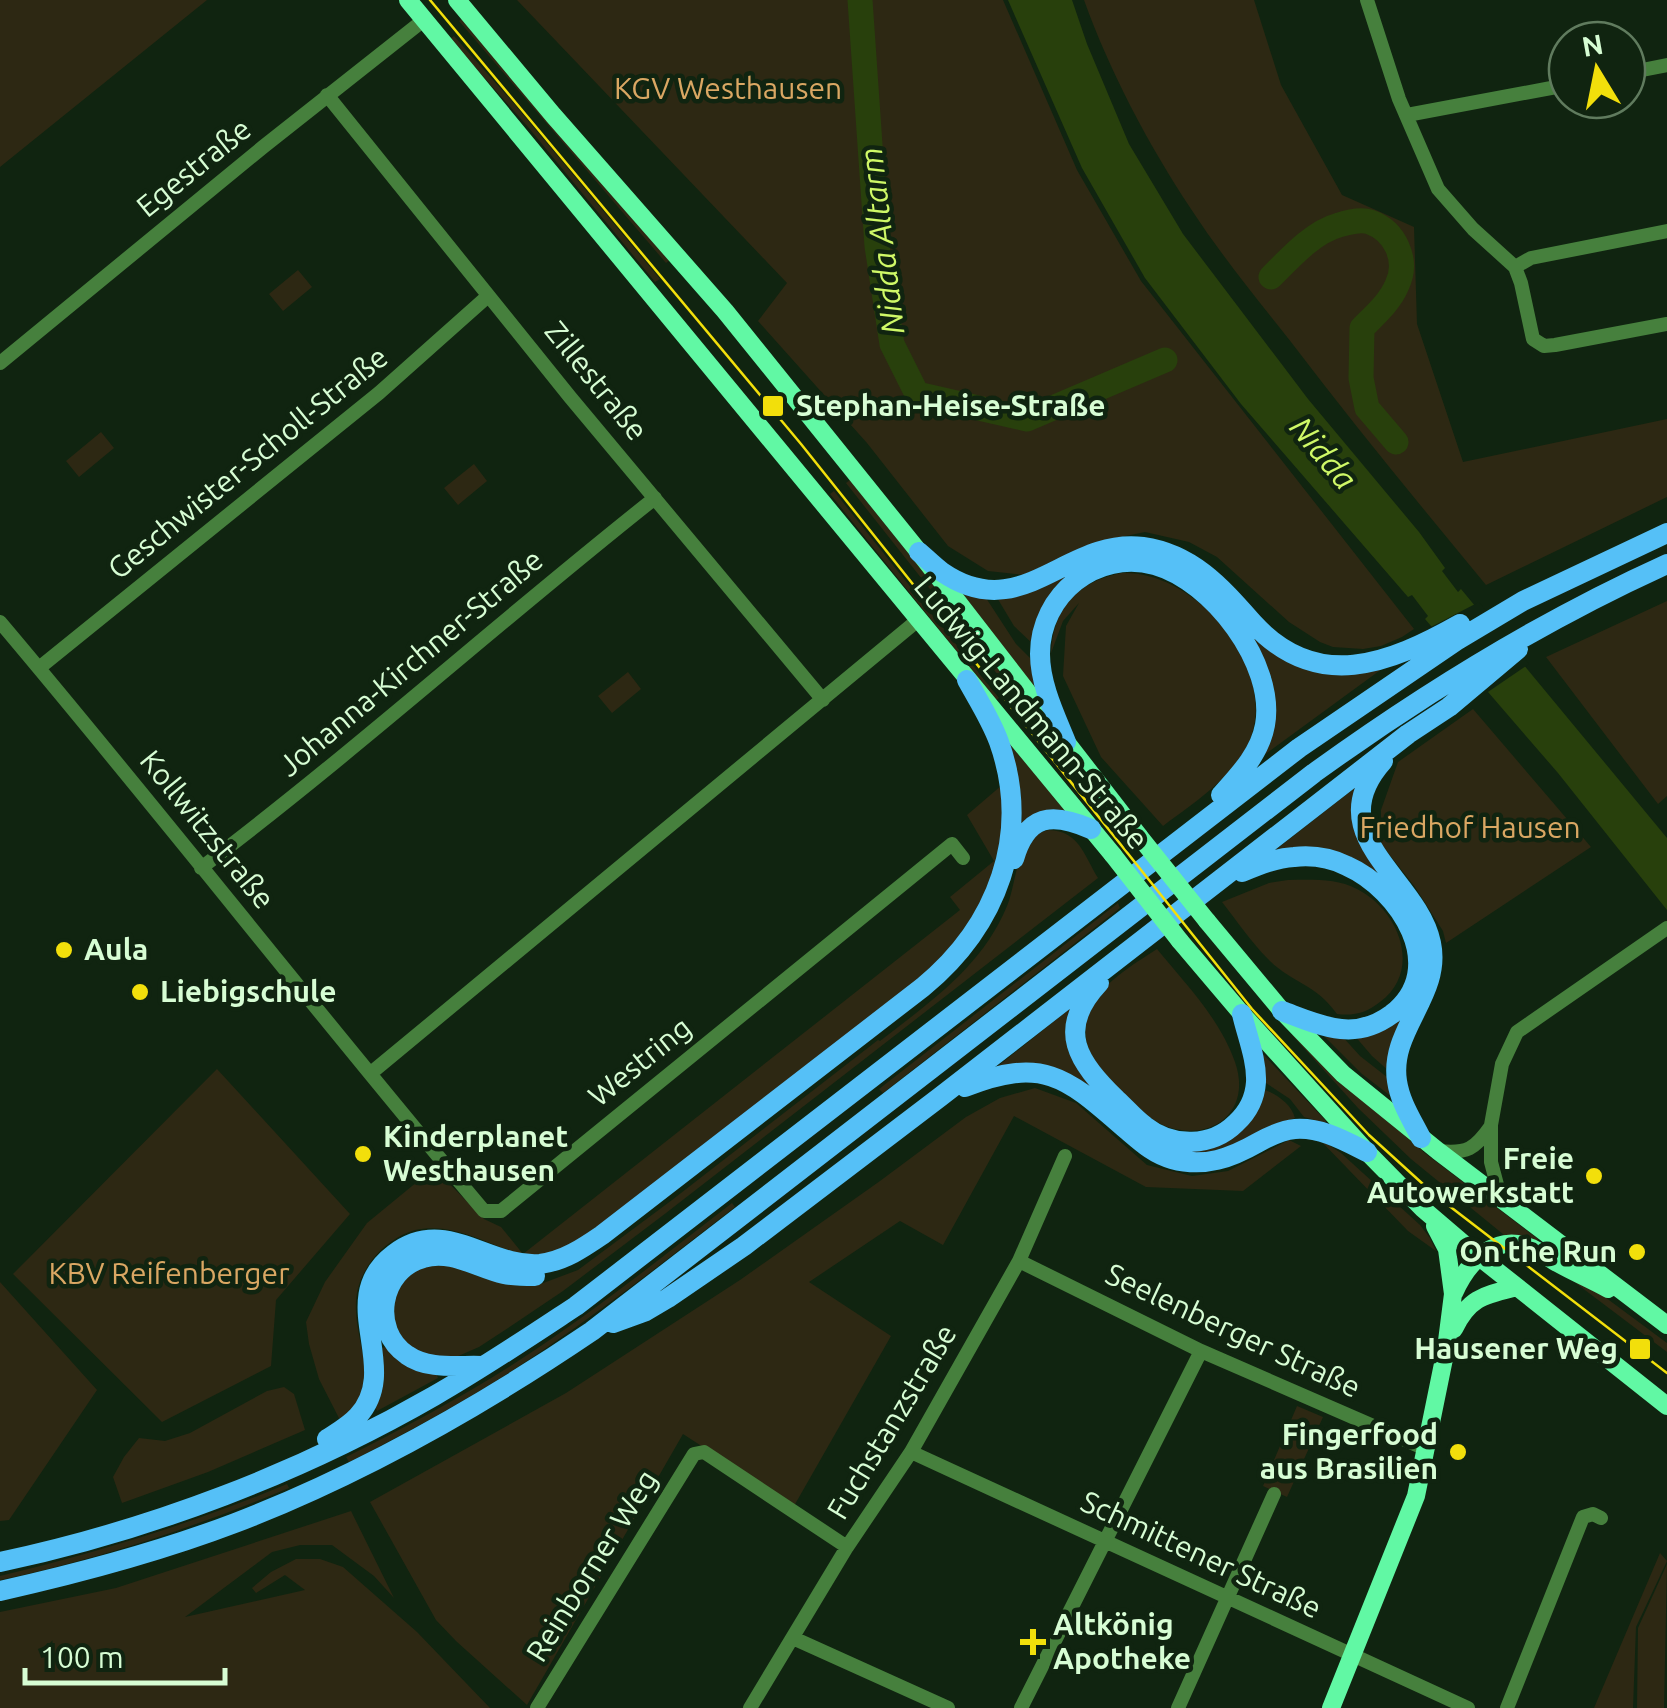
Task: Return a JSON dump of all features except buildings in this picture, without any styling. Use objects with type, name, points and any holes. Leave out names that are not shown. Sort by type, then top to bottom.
[{"type":"highway","points":[[0,1562],[135,1526],[224,1495],[382,1424],[484,1366],[576,1306],[1299,748],[1434,638],[1477,614],[1523,601],[1667,534]]},
{"type":"highway","points":[[919,552],[958,580],[1001,590],[1038,580],[1094,552],[1119,546],[1156,549],[1186,561],[1212,578],[1267,637],[1295,656],[1346,667],[1382,660],[1410,660]]},
{"type":"highway","points":[[1066,742],[1043,679],[1040,654],[1048,612],[1059,596],[1089,572],[1110,564],[1132,562],[1155,565],[1202,592],[1221,610],[1246,646],[1264,683],[1267,706],[1254,756],[1190,830]]},
{"type":"highway","points":[[0,1591],[160,1548],[289,1500],[445,1424],[592,1330],[1314,773],[1434,690],[1543,626],[1667,564]]},
{"type":"highway","points":[[592,1330],[646,1311],[744,1246],[1408,734],[1449,707],[1543,626]]},
{"type":"highway","points":[[276,1473],[347,1426],[371,1396],[376,1375],[367,1299],[374,1276],[392,1255],[414,1242],[443,1239],[520,1263],[544,1263],[570,1256],[618,1223],[956,957],[982,921],[1000,883],[1011,815],[1000,745],[967,680]]},
{"type":"highway","points":[[1408,734],[1370,778],[1362,809],[1364,832],[1372,849],[1413,903],[1431,942],[1430,981],[1402,1038],[1396,1070],[1400,1095],[1421,1138]]},
{"type":"highway","points":[[484,1366],[432,1365],[406,1355],[396,1346],[384,1320],[383,1306],[386,1292],[401,1270],[412,1261],[440,1255],[507,1275],[533,1276],[561,1269],[589,1253],[953,969],[993,916],[1021,837],[1028,829],[1051,818],[1091,829]]},
{"type":"highway","points":[[1222,880],[1279,859],[1314,856],[1330,860],[1359,872],[1382,890],[1414,936],[1418,959],[1412,989],[1399,1008],[1381,1021],[1341,1029],[1282,1011]]},
{"type":"highway","points":[[1127,952],[1079,1010],[1075,1026],[1077,1044],[1082,1062],[1095,1079],[1159,1135],[1184,1142],[1216,1138],[1247,1110],[1256,1082],[1242,1014]]},
{"type":"highway","points":[[940,1097],[996,1075],[1029,1072],[1057,1077],[1084,1093],[1147,1148],[1176,1160],[1200,1163],[1225,1159],[1291,1128],[1320,1132],[1367,1152]]},
{"type":"main road","name":"Ludwig-Landmann-Straße","points":[[408,0],[1242,1014],[1423,1209],[1667,1406]]},
{"type":"main road","name":"Ludwig-Landmann-Straße","points":[[457,0],[725,312],[919,552],[1138,836],[1282,1011],[1343,1074],[1421,1138],[1667,1324]]},
{"type":"main road","points":[[1331,1708],[1416,1496],[1446,1348],[1453,1294],[1447,1249],[1423,1209]]},
{"type":"main road","points":[[1453,1294],[1478,1256],[1508,1243],[1531,1248],[1645,1307]]},
{"type":"main road","points":[[1446,1348],[1456,1324],[1474,1300],[1517,1287]]},
{"type":"street","points":[[1368,0],[1388,72],[1438,189],[1473,229],[1515,267],[1531,333],[1538,343],[1555,345],[1667,324]]},
{"type":"street","name":"Egestraße","points":[[0,363],[425,20]]},
{"type":"street","points":[[1407,115],[1547,88]]},
{"type":"street","name":"Zillestraße","points":[[327,96],[823,700]]},
{"type":"street","points":[[1515,267],[1532,258],[1667,231]]},
{"type":"street","name":"Geschwister-Scholl-Straße","points":[[40,668],[379,393],[488,296]]},
{"type":"street","name":"Johanna-Kirchner-Straße","points":[[202,868],[332,766],[656,498]]},
{"type":"street","points":[[371,1074],[918,620]]},
{"type":"street","name":"Kollwitzstraße","points":[[0,622],[371,1074]]},
{"type":"street","name":"Westring","points":[[371,1074],[484,1212],[501,1212],[952,844],[963,858]]},
{"type":"street","points":[[1500,1196],[1491,1162],[1491,1126],[1502,1064],[1517,1032],[1667,928]]},
{"type":"street","points":[[1438,1151],[1462,1152],[1474,1147],[1491,1126]]},
{"type":"street","name":"Fuchstanzstraße","points":[[750,1708],[847,1547],[911,1452],[1019,1261],[1065,1156]]},
{"type":"street","name":"Seelenberger Straße","points":[[1019,1261],[1201,1351],[1426,1449]]},
{"type":"street","points":[[1021,1708],[1201,1351]]},
{"type":"street","name":"Reinborner Weg","points":[[537,1708],[694,1454],[704,1452],[847,1547]]},
{"type":"street","name":"Schmittener Straße","points":[[911,1452],[1468,1708]]},
{"type":"street","points":[[1178,1708],[1274,1494]]},
{"type":"street","points":[[1507,1708],[1583,1517],[1593,1514],[1601,1518]]},
{"type":"street","points":[[793,1638],[948,1708]]},
{"type":"green space","points":[[0,0],[207,0],[0,167]]},
{"type":"green space","name":"KGV Westhausen","points":[[517,0],[1003,0],[1077,170],[1141,281],[1414,629],[1381,646],[1333,647],[1289,622],[1217,557],[1189,542],[1145,532],[1106,540],[1025,575],[988,571],[948,546],[867,443],[758,321],[787,283]]},
{"type":"green space","points":[[1084,0],[1254,0],[1281,85],[1342,195],[1414,227],[1417,324],[1463,462],[1667,419],[1667,497],[1486,585],[1339,404],[1203,226],[1131,107]]},
{"type":"green space","points":[[464,17],[670,260],[666,263],[459,21]]},
{"type":"green space","points":[[454,36],[660,279],[655,282],[450,39]]},
{"type":"green space","points":[[298,270],[312,287],[283,311],[269,294]]},
{"type":"green space","points":[[101,432],[114,448],[79,477],[66,461]]},
{"type":"green space","points":[[474,464],[487,481],[458,505],[444,488]]},
{"type":"green space","points":[[850,480],[952,608],[1085,782],[846,483]]},
{"type":"green space","points":[[834,491],[999,698],[996,700],[830,494]]},
{"type":"green space","points":[[1140,551],[1191,570],[1228,601],[1274,649],[1293,661],[1344,672],[1390,663],[1260,758],[1274,713],[1267,673],[1235,618],[1204,587],[1181,571],[1143,556],[1120,555],[1080,568],[1050,600],[1034,645],[1014,626],[996,596],[1031,589],[1098,556]]},
{"type":"green space","points":[[1121,573],[1150,576],[1178,588],[1204,607],[1243,658],[1254,688],[1255,717],[1240,758],[1210,791],[1163,826],[1101,757],[1063,676],[1066,626],[1079,603],[1063,621],[1051,653],[1057,623],[1070,600],[1092,583]]},
{"type":"green space","points":[[955,588],[986,598],[1016,644],[1033,661],[1041,697]]},
{"type":"green space","points":[[1667,601],[1667,796],[1658,804],[1546,657]]},
{"type":"green space","points":[[628,672],[641,689],[612,713],[598,696]]},
{"type":"green space","name":"Friedhof Hausen","points":[[1473,709],[1591,847],[1446,943],[1443,931],[1415,887],[1381,844],[1381,810],[1398,762]]},
{"type":"green space","points":[[1012,742],[1071,816],[1021,830],[1018,793],[1007,745]]},
{"type":"green space","points":[[1360,784],[1355,808],[1364,847],[1413,913],[1426,953],[1421,988],[1399,1036],[1390,1072],[1354,1035],[1396,1021],[1418,994],[1423,960],[1414,924],[1392,890],[1359,864],[1317,851],[1269,855]]},
{"type":"green space","points":[[1002,785],[1004,817],[997,875],[946,961],[729,1133],[557,1256],[523,1254],[960,910],[950,897],[994,861],[967,815]]},
{"type":"green space","points":[[1049,830],[1074,840],[1098,878],[666,1213],[514,1324],[456,1357],[436,1359],[403,1346],[390,1312],[398,1284],[422,1266],[450,1265],[520,1286],[538,1285],[578,1270],[917,1012],[953,982],[984,947],[1007,906],[1024,850],[1038,834]]},
{"type":"green space","points":[[1288,880],[1349,885],[1384,911],[1394,926],[1403,958],[1393,989],[1375,1006],[1360,1013],[1337,1014],[1320,996],[1268,959],[1222,902],[1269,883]]},
{"type":"green space","points":[[1118,903],[1120,908],[883,1093],[879,1089]]},
{"type":"green space","points":[[1157,949],[1211,1016],[1235,1062],[1239,1079],[1233,1108],[1214,1126],[1200,1130],[1168,1127],[1146,1114],[1100,1070],[1087,1043],[1088,1014],[1095,1000],[1119,975]]},
{"type":"green space","points":[[1072,1007],[1094,1086],[1197,1147],[1261,1088],[1282,1100],[1295,1118],[1236,1144],[1205,1153],[1180,1153],[1103,1099],[999,1068]]},
{"type":"green space","points":[[1293,1034],[1426,1154],[1538,1239],[1536,1243],[1509,1239],[1411,1159],[1358,1108]]},
{"type":"green space","points":[[1322,1034],[1341,1035],[1392,1081],[1392,1097],[1362,1074]]},
{"type":"green space","points":[[1263,1054],[1325,1123],[1304,1117],[1290,1099],[1263,1081]]},
{"type":"green space","name":"KBV Reifenberger","points":[[217,1069],[350,1214],[276,1300],[271,1366],[162,1422],[13,1274]]},
{"type":"green space","points":[[1035,1088],[1076,1103],[1147,1165],[1192,1176],[1228,1171],[1289,1140],[1301,1146],[1243,1191],[1146,1187],[1014,1116],[943,1245],[900,1221],[809,1282],[891,1336],[794,1506],[683,1434],[527,1705],[436,1620],[370,1502],[566,1393],[740,1280],[966,1117],[1000,1098]]},
{"type":"green space","points":[[1318,1138],[1341,1153],[1420,1225],[1436,1251],[1408,1231]]},
{"type":"green space","points":[[434,1168],[484,1219],[501,1227],[523,1254],[455,1231],[429,1228],[403,1235],[372,1260],[359,1283],[356,1318],[367,1381],[363,1397],[341,1422],[319,1379],[306,1322],[325,1282],[367,1223]]},
{"type":"green space","points":[[732,1203],[735,1207],[525,1362],[349,1462],[346,1457],[453,1400],[543,1344]]},
{"type":"green space","points":[[1573,1281],[1586,1283],[1667,1343],[1667,1352]]},
{"type":"green space","points":[[0,1282],[97,1390],[9,1520],[0,1521]]},
{"type":"green space","points":[[387,1347],[436,1373],[438,1378],[377,1411],[380,1348]]},
{"type":"green space","points":[[284,1387],[294,1394],[305,1430],[208,1472],[122,1503],[113,1477],[139,1438],[165,1441],[190,1433],[267,1391]]},
{"type":"green space","points":[[1297,1406],[1323,1417],[1287,1497],[1263,1486]]},
{"type":"green space","points":[[287,1484],[289,1488],[147,1541],[0,1580],[0,1576],[181,1524]]},
{"type":"green space","points":[[351,1511],[394,1598],[374,1576],[332,1545],[300,1545],[272,1552],[185,1617],[305,1590],[285,1575],[256,1593],[252,1588],[296,1559],[320,1559],[343,1567],[417,1632],[490,1708],[0,1708],[0,1612],[116,1588]]},
{"type":"green space","points":[[1660,1553],[1667,1561],[1636,1627],[1633,1708],[1594,1708]]},
{"type":"green space","points":[[1667,1564],[1664,1708],[1637,1708],[1638,1628]]},
{"type":"water","name":"Nidda","points":[[1008,0],[1072,0],[1129,144],[1183,234],[1308,399],[1419,532],[1458,592],[1461,589],[1667,838],[1667,910],[1558,773],[1425,619],[1428,616],[1412,595],[1408,597],[1241,404],[1145,278],[1082,168]]},
{"type":"pier","points":[[1479,602],[1529,664],[1485,694],[1427,629]]},
{"type":"waterway","name":"Nidda Altarm","points":[[860,0],[877,246],[892,344],[917,394],[1027,419],[1165,360]]},
{"type":"waterway","name":"Nidda Altarm","points":[[1271,277],[1329,228],[1370,222],[1393,239],[1400,256],[1400,275],[1390,297],[1362,328],[1361,378],[1367,408],[1396,442]]},
{"type":"tram line","points":[[430,0],[801,444],[1252,1009],[1369,1135],[1435,1195],[1667,1373]]},
{"type":"place","name":"Stephan-Heise-Straße","points":[[773,406]]},
{"type":"place","name":"Aula","points":[[64,950]]},
{"type":"place","name":"Liebigschule","points":[[140,992]]},
{"type":"place","name":"Kinderplanet Westhausen","points":[[363,1154]]},
{"type":"place","name":"Freie Autowerkstatt","points":[[1594,1176]]},
{"type":"place","name":"On the Run","points":[[1637,1252]]},
{"type":"place","name":"Hausener Weg","points":[[1640,1349]]},
{"type":"place","name":"Fingerfood aus Brasilien","points":[[1458,1452]]},
{"type":"place","name":"Altkönig Apotheke","points":[[1033,1642]]}]
